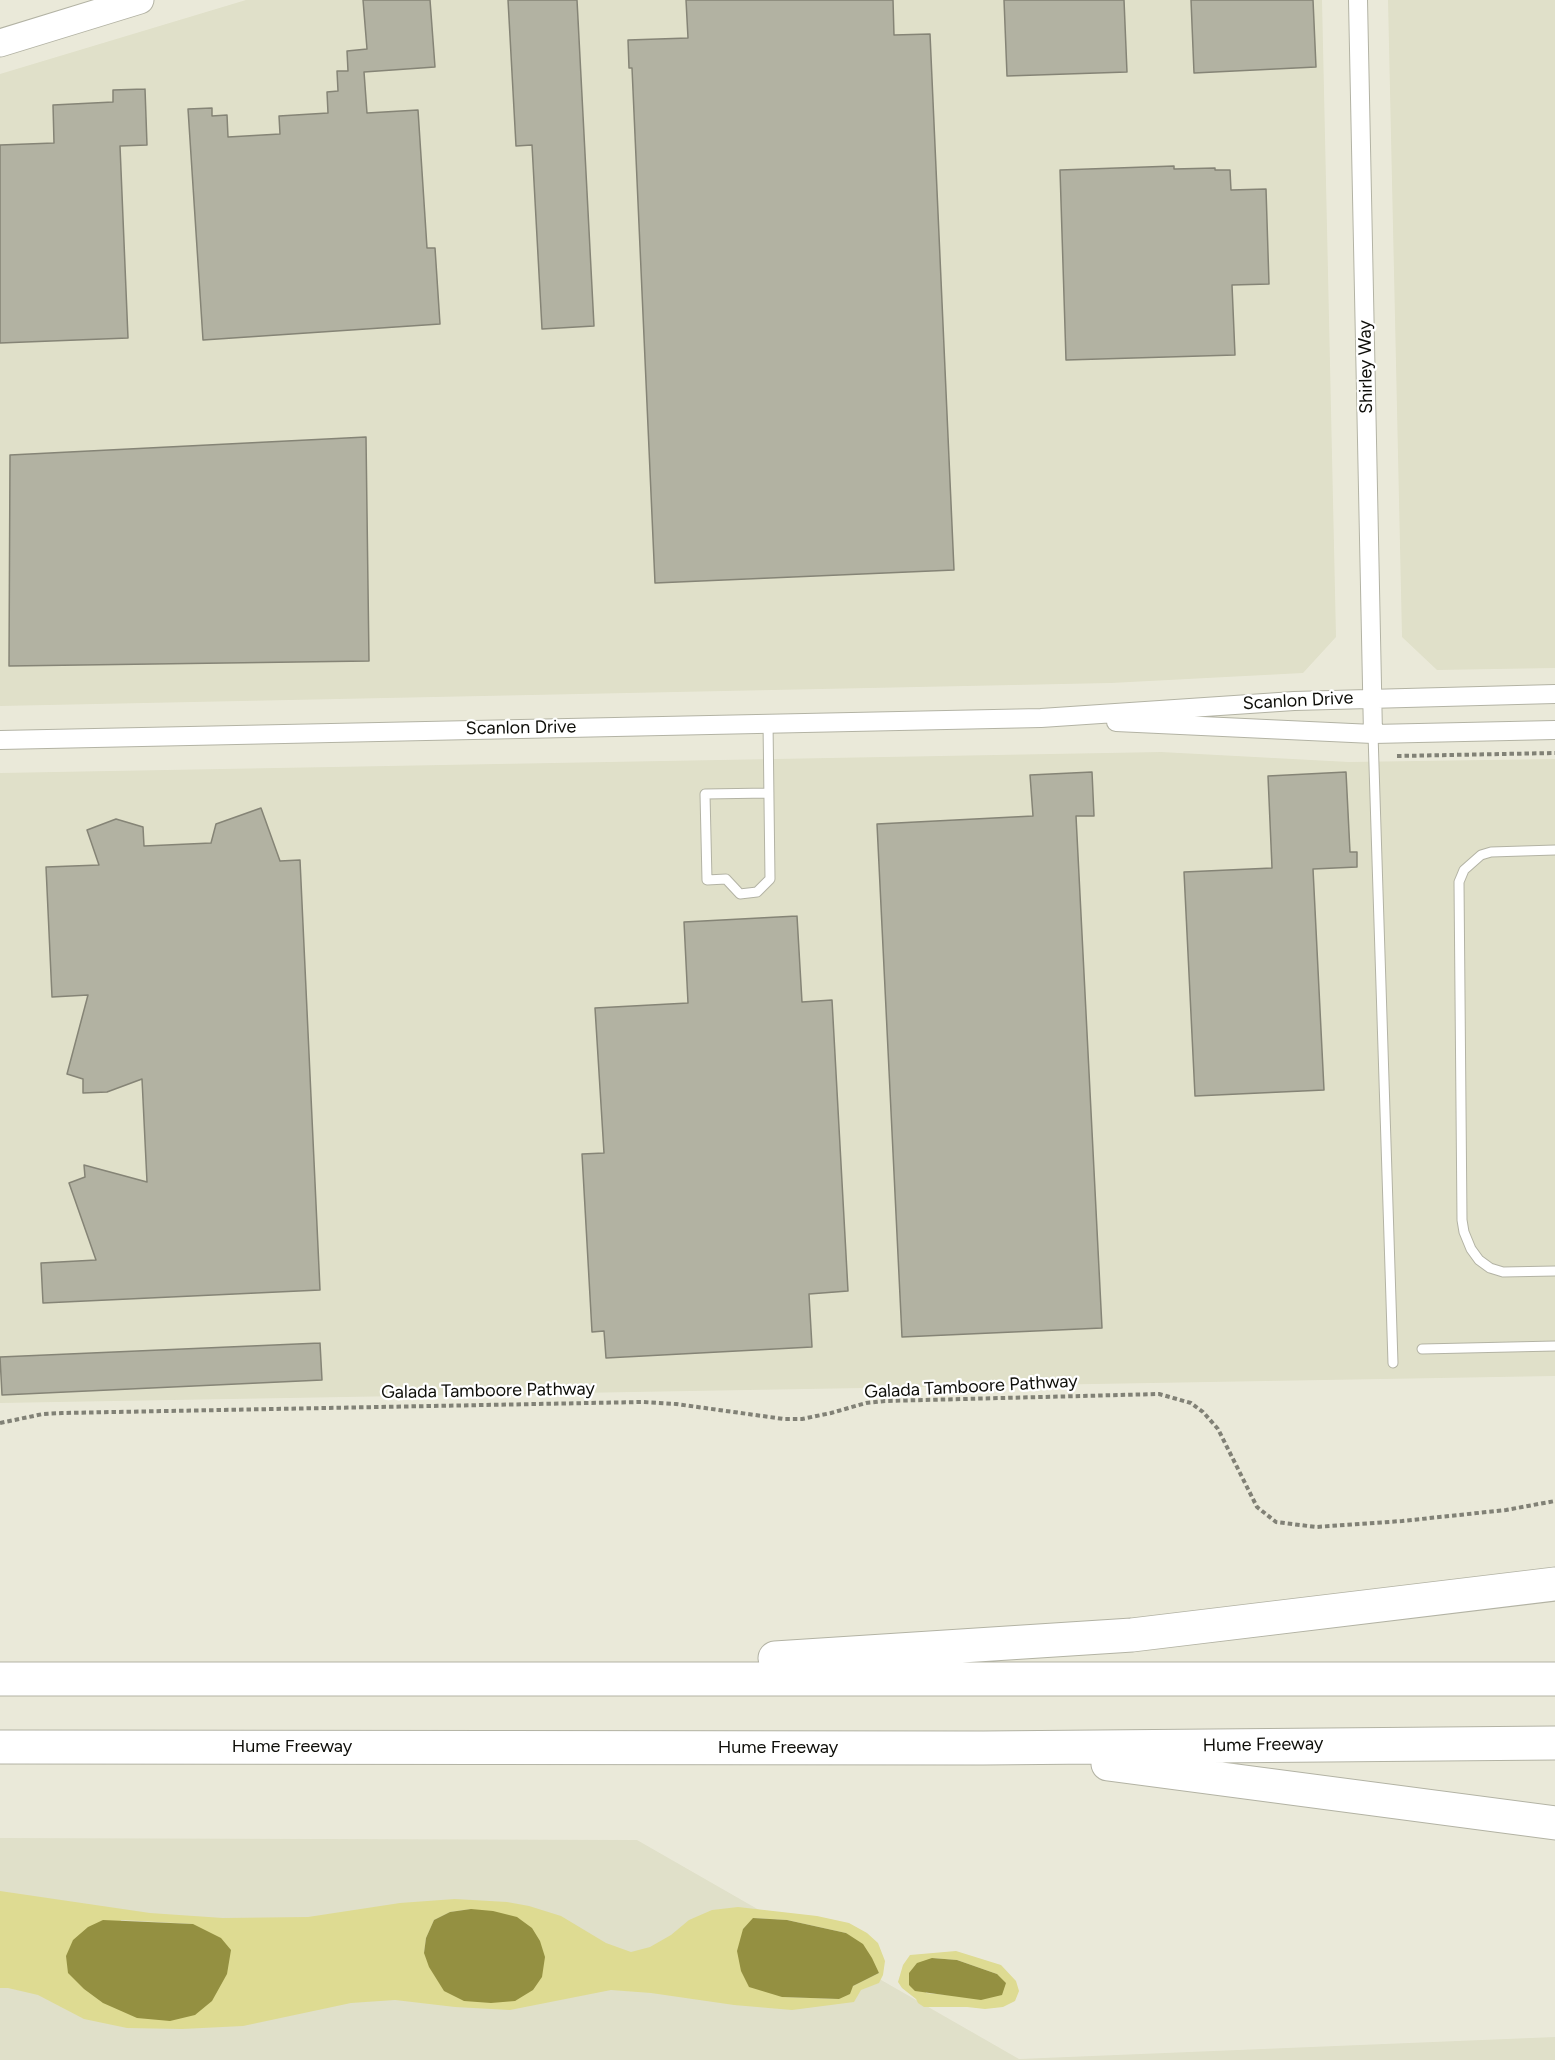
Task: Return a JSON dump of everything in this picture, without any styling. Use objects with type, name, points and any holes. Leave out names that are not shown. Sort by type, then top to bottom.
[{"type":"highway","points":[[522,1678],[903,1649],[1132,1635],[1555,1584]]},
{"type":"highway","points":[[0,1679],[1555,1679]]},
{"type":"highway","name":"Hume Freeway","points":[[0,1747],[983,1748],[1555,1743]]},
{"type":"highway","points":[[983,1748],[1555,1823]]},
{"type":"street","points":[[0,43],[140,0]]},
{"type":"street","name":"Shirley Way","points":[[1358,0],[1373,734]]},
{"type":"street","name":"Scanlon Drive","points":[[0,740],[1041,718],[1275,702],[1555,694]]},
{"type":"street","name":"Scanlon Drive","points":[[1041,718],[1373,734],[1555,730]]},
{"type":"lane","points":[[768,723],[769,793],[770,879],[757,892],[740,894],[726,879],[707,880],[705,794],[769,793]]},
{"type":"lane","points":[[1373,734],[1394,1363]]},
{"type":"lane","points":[[1555,850],[1491,852],[1481,855],[1464,870],[1459,882],[1462,1220],[1464,1232],[1471,1249],[1479,1260],[1490,1268],[1503,1272],[1555,1271]]},
{"type":"lane","points":[[1422,1349],[1555,1346]]},
{"type":"path","points":[[1397,756],[1555,753]]},
{"type":"path","name":"Galada Tamboore Pathway","points":[[0,1423],[43,1414],[62,1413],[642,1402],[676,1404],[784,1419],[802,1419],[866,1403],[885,1401],[1159,1394],[1191,1402],[1203,1412],[1218,1429],[1257,1507],[1276,1522],[1316,1527],[1402,1521],[1506,1510],[1555,1501]]},
{"type":"shaded area","points":[[246,0],[1322,0],[1336,637],[1303,673],[1111,683],[0,706],[0,74]]},
{"type":"shaded area","points":[[1388,0],[1555,0],[1555,668],[1437,670],[1402,637]]},
{"type":"shaded area","points":[[1161,752],[1349,762],[1555,759],[1555,1376],[0,1403],[0,773]]},
{"type":"shaded area","points":[[0,1838],[637,1840],[1019,2059],[1555,2037],[1555,2060],[0,2060]]},
{"type":"shaded area","points":[[0,1891],[150,1913],[223,1918],[308,1917],[400,1903],[455,1899],[507,1902],[561,1916],[606,1943],[631,1952],[650,1947],[671,1935],[689,1920],[712,1910],[738,1907],[817,1916],[849,1923],[867,1933],[878,1943],[885,1961],[879,1983],[861,1990],[854,2002],[792,2010],[611,1990],[510,2010],[395,2000],[351,2003],[243,2026],[182,2029],[127,2028],[84,2019],[38,1995],[0,1988]],"holes":[[[471,1909],[424,1953],[426,1938],[434,1920],[450,1912]],[[754,1918],[787,1920],[846,1933],[879,1973],[853,1986],[839,1999],[782,1997],[743,1929]],[[121,1920],[193,1924],[103,2003]]]},
{"type":"shaded area","points":[[471,1909],[517,1917],[532,1928],[540,1941],[545,1957],[542,1977],[533,1990],[515,2001],[491,2003],[464,2001],[444,1991],[429,1967],[424,1953],[426,1938],[434,1920],[450,1912]]},
{"type":"shaded area","points":[[753,1918],[787,1920],[846,1933],[863,1944],[879,1973],[853,1986],[850,1994],[839,1999],[782,1997],[749,1987],[741,1971],[737,1951],[743,1929]]},
{"type":"shaded area","points":[[103,1920],[193,1924],[221,1938],[231,1950],[227,1974],[212,2001],[195,2015],[170,2021],[137,2018],[103,2003],[84,1989],[68,1973],[66,1956],[73,1940],[88,1927]]},
{"type":"shaded area","points":[[956,1951],[1001,1965],[1016,1981],[1019,1991],[1015,2001],[1003,2007],[985,2009],[924,2007],[898,1982],[903,1965],[910,1955]],"holes":[[[932,1958],[957,1960],[997,1974],[949,1995],[926,1993]]]},
{"type":"shaded area","points":[[932,1958],[957,1960],[997,1974],[1006,1983],[1002,1995],[981,2000],[915,1991],[909,1985],[909,1973],[917,1963]]},
{"type":"building","points":[[363,0],[430,0],[435,67],[364,72],[367,113],[418,110],[427,248],[435,248],[440,324],[203,340],[188,109],[212,108],[212,116],[227,115],[228,137],[280,134],[279,116],[328,113],[327,92],[338,91],[337,71],[348,71],[347,51],[367,49]]},
{"type":"building","points":[[508,0],[577,0],[594,326],[542,329],[532,145],[516,146]]},
{"type":"building","points":[[686,0],[893,0],[894,35],[930,34],[954,570],[655,583],[632,68],[629,68],[628,40],[688,38]]},
{"type":"building","points":[[1004,0],[1124,0],[1127,72],[1007,76]]},
{"type":"building","points":[[1191,0],[1313,0],[1316,67],[1194,73]]},
{"type":"building","points":[[145,89],[147,145],[120,146],[128,338],[0,343],[0,145],[54,143],[53,105],[113,102],[113,90]]},
{"type":"building","points":[[1174,166],[1174,169],[1230,170],[1231,190],[1266,189],[1269,284],[1232,285],[1235,355],[1066,360],[1060,170]]},
{"type":"building","points":[[366,437],[369,661],[9,666],[10,455]]},
{"type":"building","points":[[1092,772],[1094,816],[1076,816],[1102,1328],[902,1337],[877,824],[1033,816],[1030,775]]},
{"type":"building","points":[[1346,772],[1350,852],[1357,852],[1357,867],[1313,869],[1324,1090],[1195,1096],[1184,872],[1272,868],[1268,776]]},
{"type":"building","points":[[261,808],[280,861],[300,860],[320,1290],[43,1303],[41,1263],[96,1260],[69,1183],[85,1177],[84,1165],[147,1182],[142,1079],[107,1092],[83,1093],[83,1079],[67,1074],[88,995],[52,997],[46,867],[99,865],[87,830],[116,819],[143,827],[144,846],[211,843],[216,824]]},
{"type":"building","points":[[797,916],[802,1002],[832,1000],[848,1291],[809,1294],[812,1347],[606,1358],[604,1331],[592,1332],[582,1154],[604,1153],[595,1008],[688,1003],[684,922]]},
{"type":"building","points":[[320,1343],[322,1380],[2,1395],[0,1357]]}]
